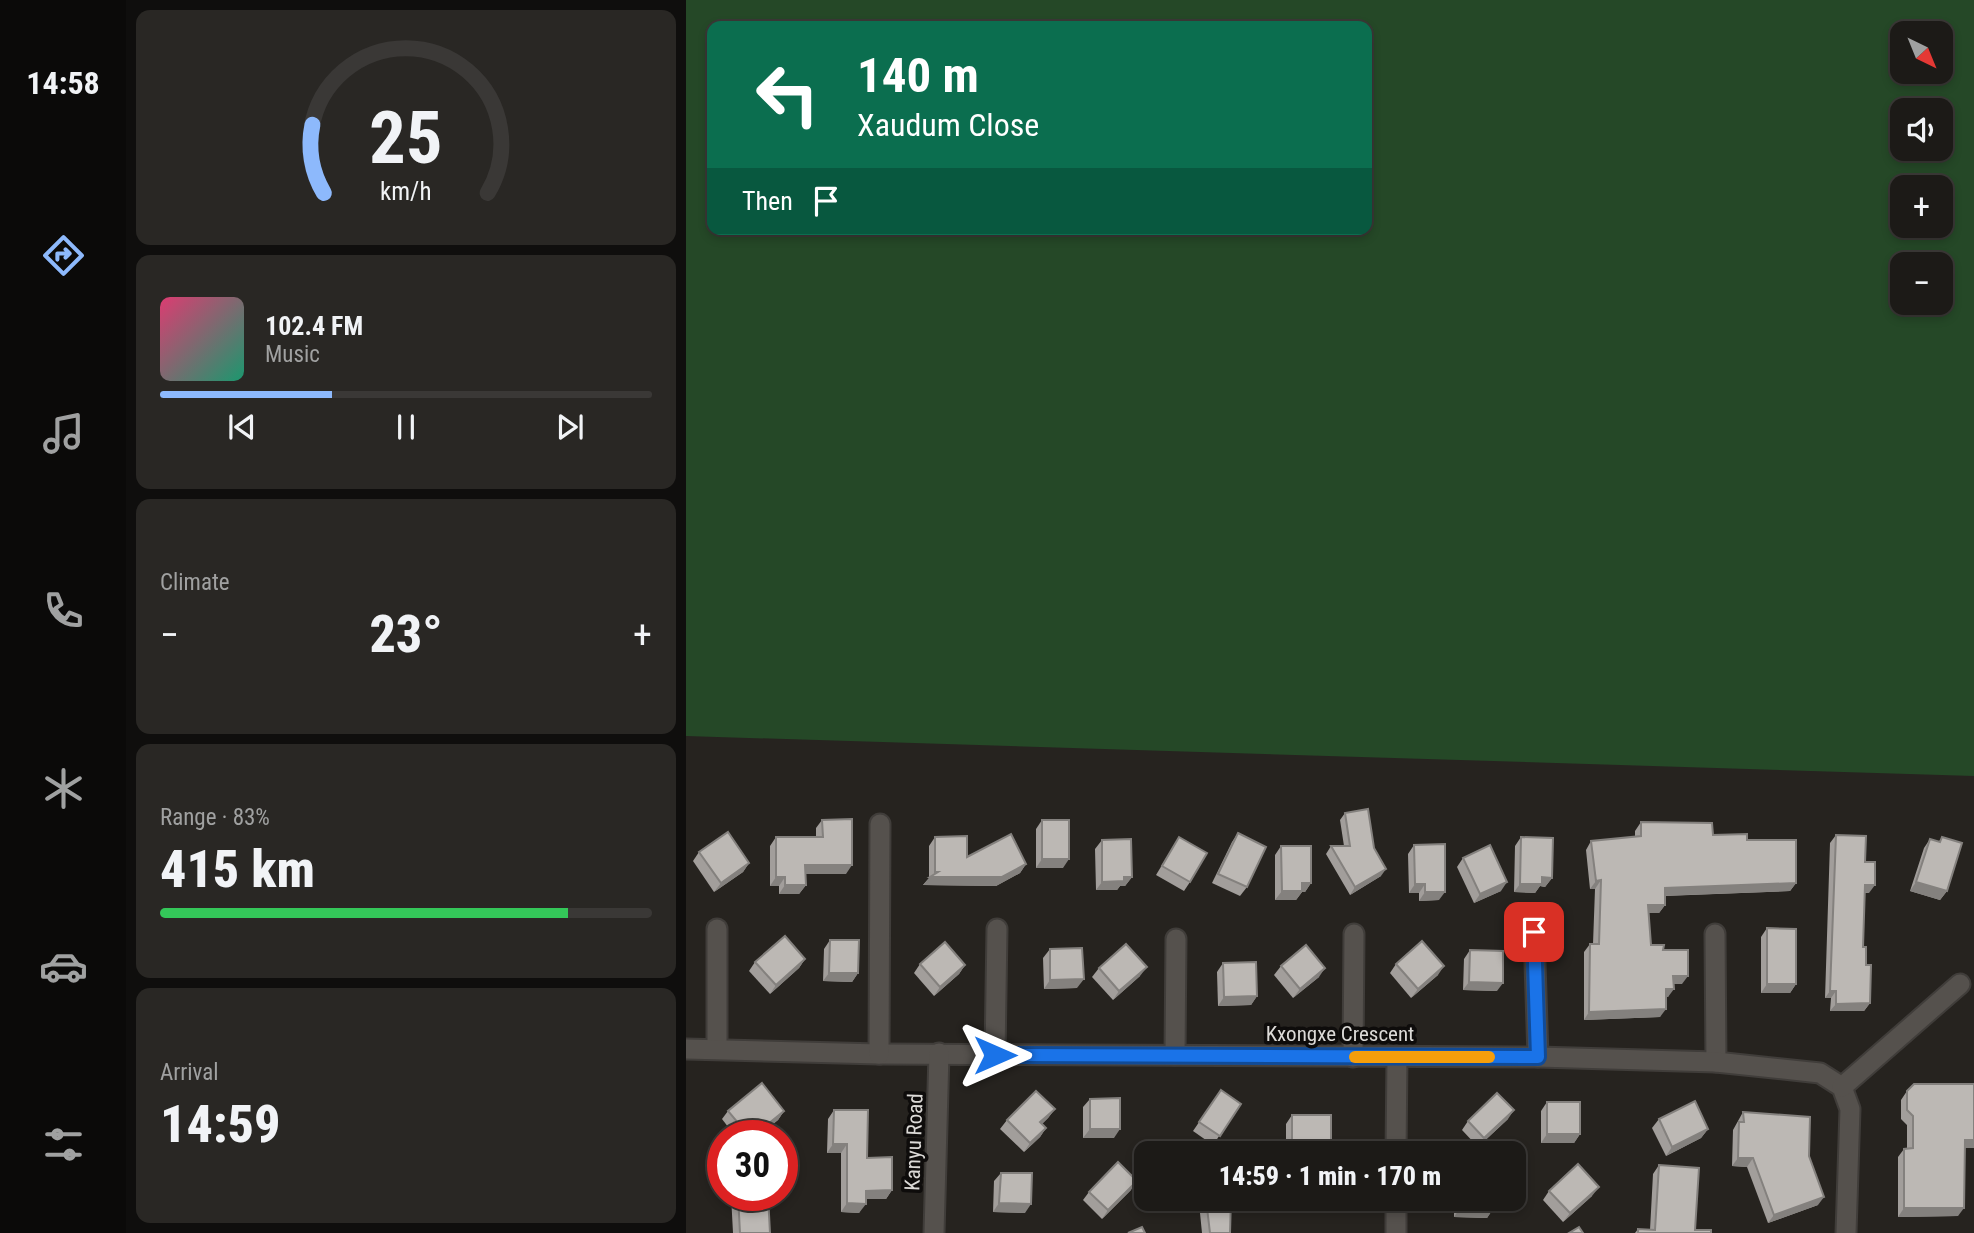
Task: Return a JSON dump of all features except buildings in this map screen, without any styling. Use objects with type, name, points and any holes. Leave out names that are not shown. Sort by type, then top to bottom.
[{"type":"street","points":[[879,1054],[880,824]]},
{"type":"street","points":[[718,929],[718,1049]]},
{"type":"street","points":[[995,1055],[997,929]]},
{"type":"street","points":[[1534,932],[1538,1057]]},
{"type":"street","points":[[1353,1057],[1354,934]]},
{"type":"street","points":[[1715,934],[1716,1062]]},
{"type":"street","points":[[1175,939],[1175,1055]]},
{"type":"street","points":[[1846,1233],[1850,1109],[1842,1087],[1960,985]]},
{"type":"street","name":"Kxongxe Crescent","points":[[686,1049],[879,1054],[1538,1057],[1716,1062],[1820,1073],[1842,1087]]},
{"type":"street","name":"Kanyu Road","points":[[934,1233],[939,1053]]},
{"type":"street","points":[[1396,1141],[1397,1057]]},
{"type":"street","points":[[1396,1211],[1396,1233]]},
{"type":"green space","points":[[686,0],[1974,0],[1974,776],[686,736]]},
{"type":"slow traffic","points":[[1355,1057],[1489,1057]]},
{"type":"route","points":[[995,1055],[1538,1057],[1534,932]]}]
